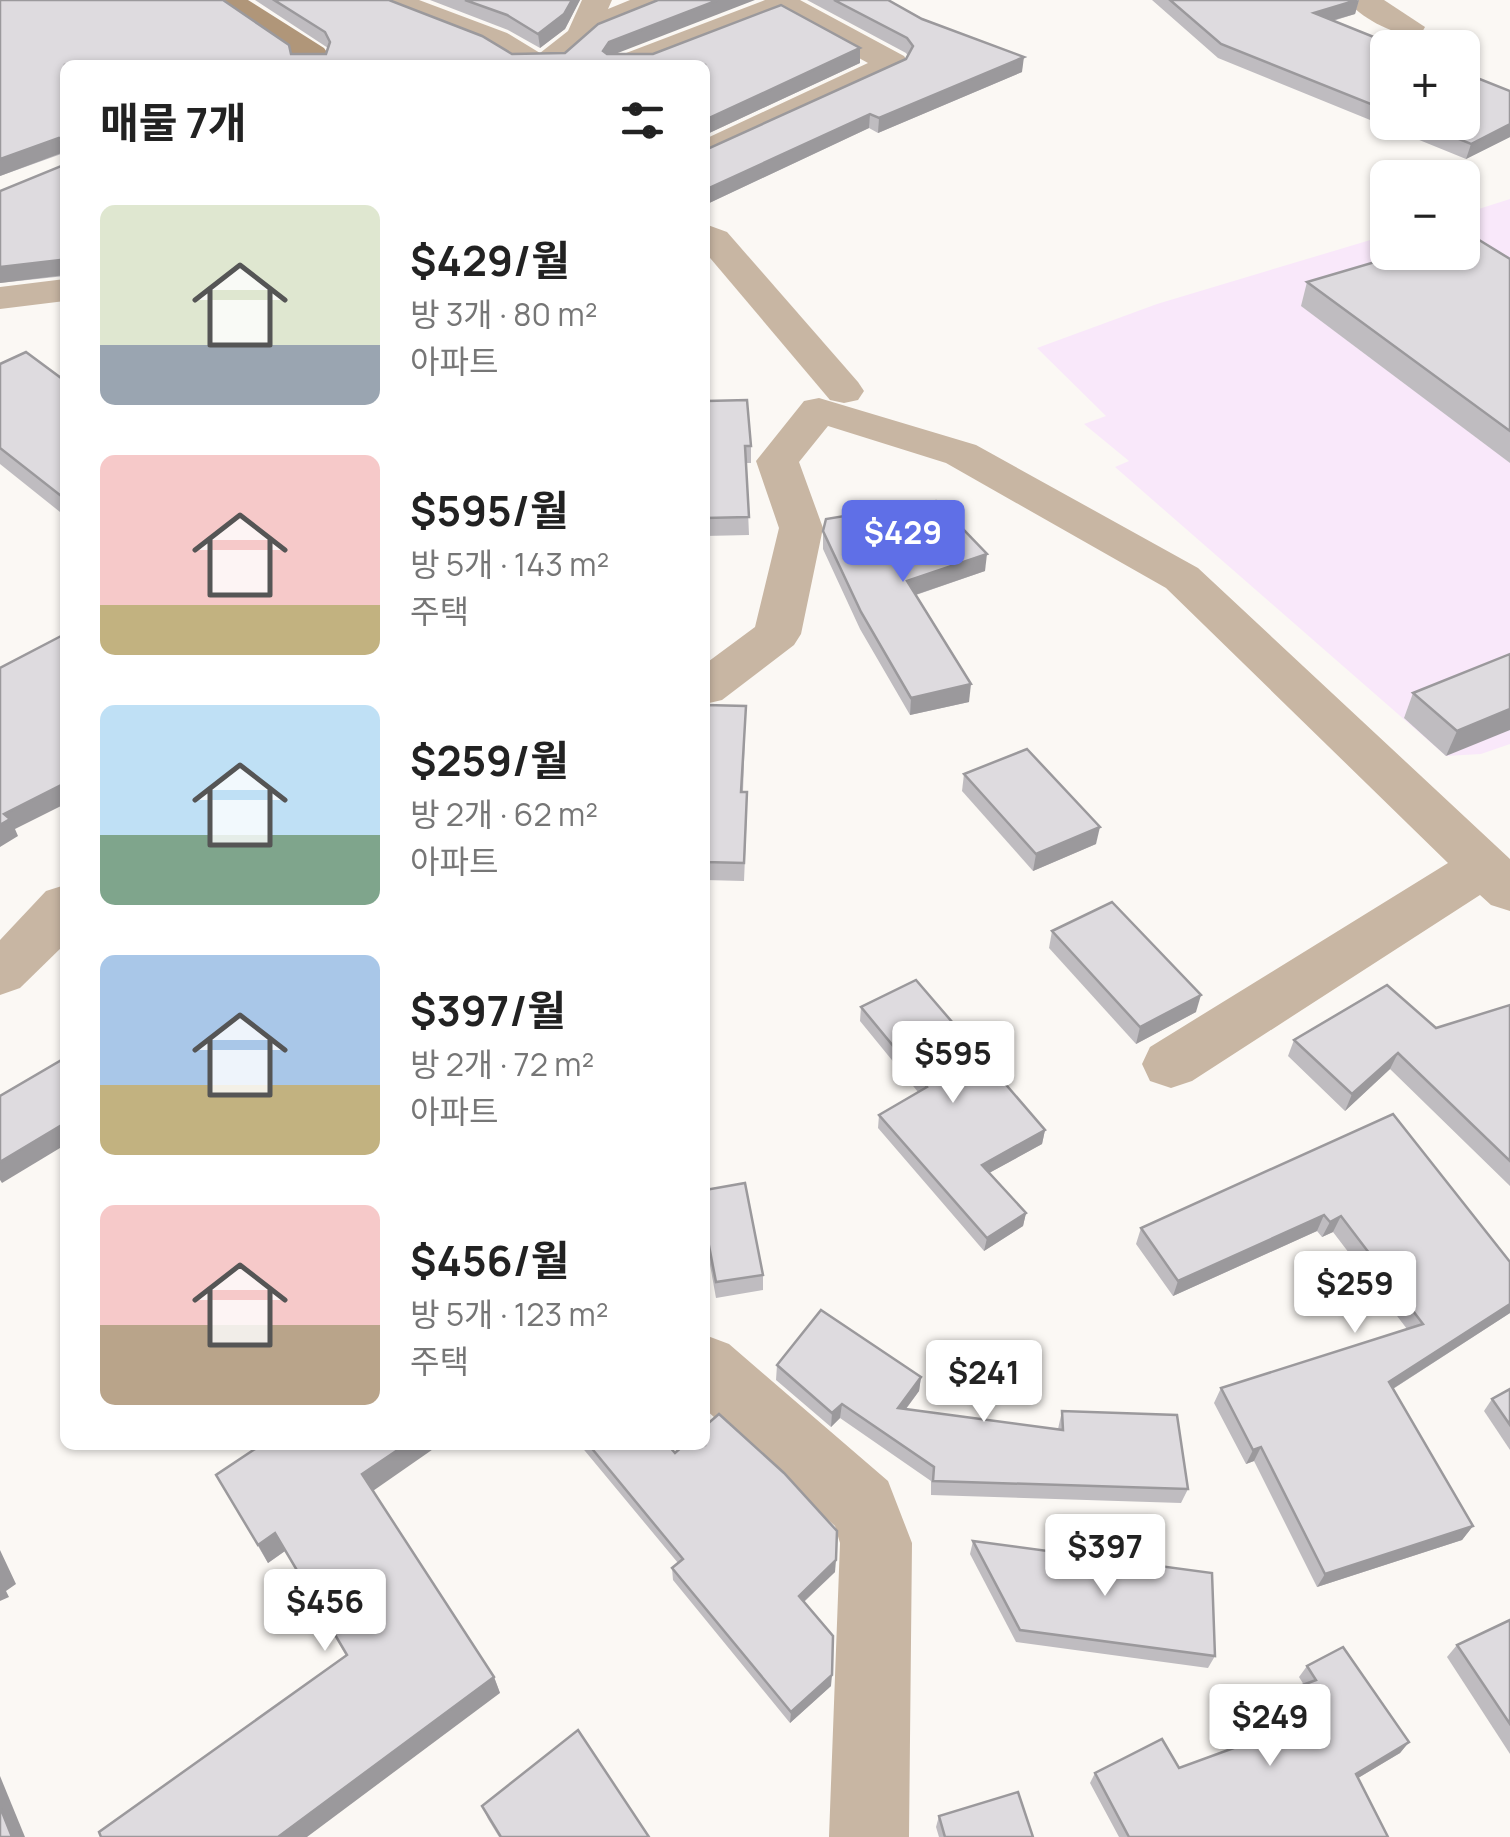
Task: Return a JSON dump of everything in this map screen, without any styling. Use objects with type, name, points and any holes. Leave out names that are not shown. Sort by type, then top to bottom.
[{"type":"street","points":[[227,0],[314,56],[312,60]]},
{"type":"street","points":[[392,0],[496,40],[530,60]]},
{"type":"street","points":[[584,30],[597,0]]},
{"type":"street","points":[[550,60],[584,30],[657,0]]},
{"type":"street","points":[[1362,0],[1410,27]]},
{"type":"street","points":[[637,60],[783,2],[801,16],[893,63],[710,150]]},
{"type":"street","points":[[710,238],[844,390]]},
{"type":"street","points":[[0,298],[60,291]]},
{"type":"street","points":[[710,684],[776,634],[801,528],[777,460],[819,410],[961,454],[1182,578],[1497,879],[1392,928],[1171,1064]]},
{"type":"street","points":[[0,973],[36,941],[60,911]]},
{"type":"street","points":[[710,1370],[863,1506],[876,1543],[869,1837]]},
{"type":"shaded area","points":[[1510,199],[1510,744],[1481,754],[1446,756],[1115,467],[1129,461],[1084,424],[1106,416],[1037,348],[1157,304],[1370,240],[1370,270],[1480,270],[1480,209]]},
{"type":"building","points":[[0,0],[223,0],[289,45],[291,54],[326,54],[330,42],[325,32],[274,0],[389,0],[482,36],[512,54],[565,53],[598,24],[658,0],[718,0],[609,42],[603,51],[653,54],[781,5],[860,48],[710,118],[710,60],[60,60],[60,139],[0,159]]},
{"type":"building","points":[[465,0],[572,0],[564,14],[538,34],[507,15]]},
{"type":"building","points":[[834,0],[888,0],[922,19],[1024,57],[879,118],[870,114],[710,188],[710,148],[906,59],[913,46],[907,38]]},
{"type":"building","points":[[1170,0],[1357,0],[1314,13],[1370,36],[1370,104],[1221,44]]},
{"type":"building","points":[[1480,79],[1510,91],[1510,124],[1480,139]]},
{"type":"building","points":[[60,167],[60,260],[0,267],[0,191]]},
{"type":"building","points":[[1480,241],[1510,259],[1510,431],[1307,282],[1370,263],[1370,270],[1480,270]]},
{"type":"building","points":[[26,352],[60,377],[60,495],[0,448],[0,364]]},
{"type":"building","points":[[747,400],[751,446],[745,446],[749,517],[710,518],[710,401]]},
{"type":"building","points":[[936,501],[987,554],[907,581],[971,684],[911,698],[861,612],[823,531],[826,519]]},
{"type":"building","points":[[60,637],[60,786],[4,814],[10,819],[0,825],[0,668]]},
{"type":"building","points":[[1510,654],[1510,709],[1457,731],[1413,693]]},
{"type":"building","points":[[710,705],[746,706],[741,792],[747,792],[744,863],[710,862]]},
{"type":"building","points":[[1027,749],[1100,827],[1036,854],[964,774]]},
{"type":"building","points":[[1112,902],[1201,995],[1140,1027],[1052,931]]},
{"type":"building","points":[[916,980],[1045,1130],[982,1165],[1026,1213],[987,1238],[879,1115],[927,1087],[861,1007]]},
{"type":"building","points":[[1387,985],[1436,1028],[1510,1005],[1510,1161],[1398,1053],[1352,1094],[1294,1040]]},
{"type":"building","points":[[60,1061],[60,1126],[0,1162],[0,1096]]},
{"type":"building","points":[[1393,1114],[1510,1262],[1510,1304],[1389,1382],[1473,1526],[1325,1574],[1261,1447],[1253,1450],[1221,1388],[1423,1324],[1341,1216],[1330,1222],[1324,1215],[1178,1281],[1141,1228]]},
{"type":"building","points":[[745,1183],[763,1275],[716,1282],[710,1251],[710,1189]]},
{"type":"building","points":[[821,1310],[921,1377],[898,1408],[1063,1430],[1062,1411],[1177,1415],[1188,1489],[933,1481],[934,1467],[842,1404],[832,1413],[777,1365]]},
{"type":"building","points":[[1510,1389],[1510,1425],[1492,1399]]},
{"type":"building","points":[[719,1414],[784,1473],[837,1531],[836,1560],[799,1596],[833,1636],[832,1675],[791,1712],[672,1568],[683,1559],[593,1450],[710,1450],[710,1422]]},
{"type":"building","points":[[254,1450],[398,1450],[362,1474],[494,1677],[278,1837],[101,1837],[99,1832],[347,1655],[275,1533],[258,1545],[216,1475]]},
{"type":"building","points":[[973,1541],[1212,1573],[1215,1656],[1020,1630]]},
{"type":"building","points":[[1510,1620],[1510,1724],[1457,1645]]},
{"type":"building","points":[[1343,1647],[1409,1742],[1356,1774],[1388,1837],[1129,1837],[1095,1773],[1162,1739],[1179,1768],[1264,1737],[1249,1705],[1316,1680],[1307,1666]]},
{"type":"building","points":[[578,1730],[649,1837],[501,1837],[482,1806]]},
{"type":"building","points":[[1018,1792],[1033,1837],[945,1837],[939,1816]]},
{"type":"building","points":[[0,1807],[12,1837],[0,1837]]}]
